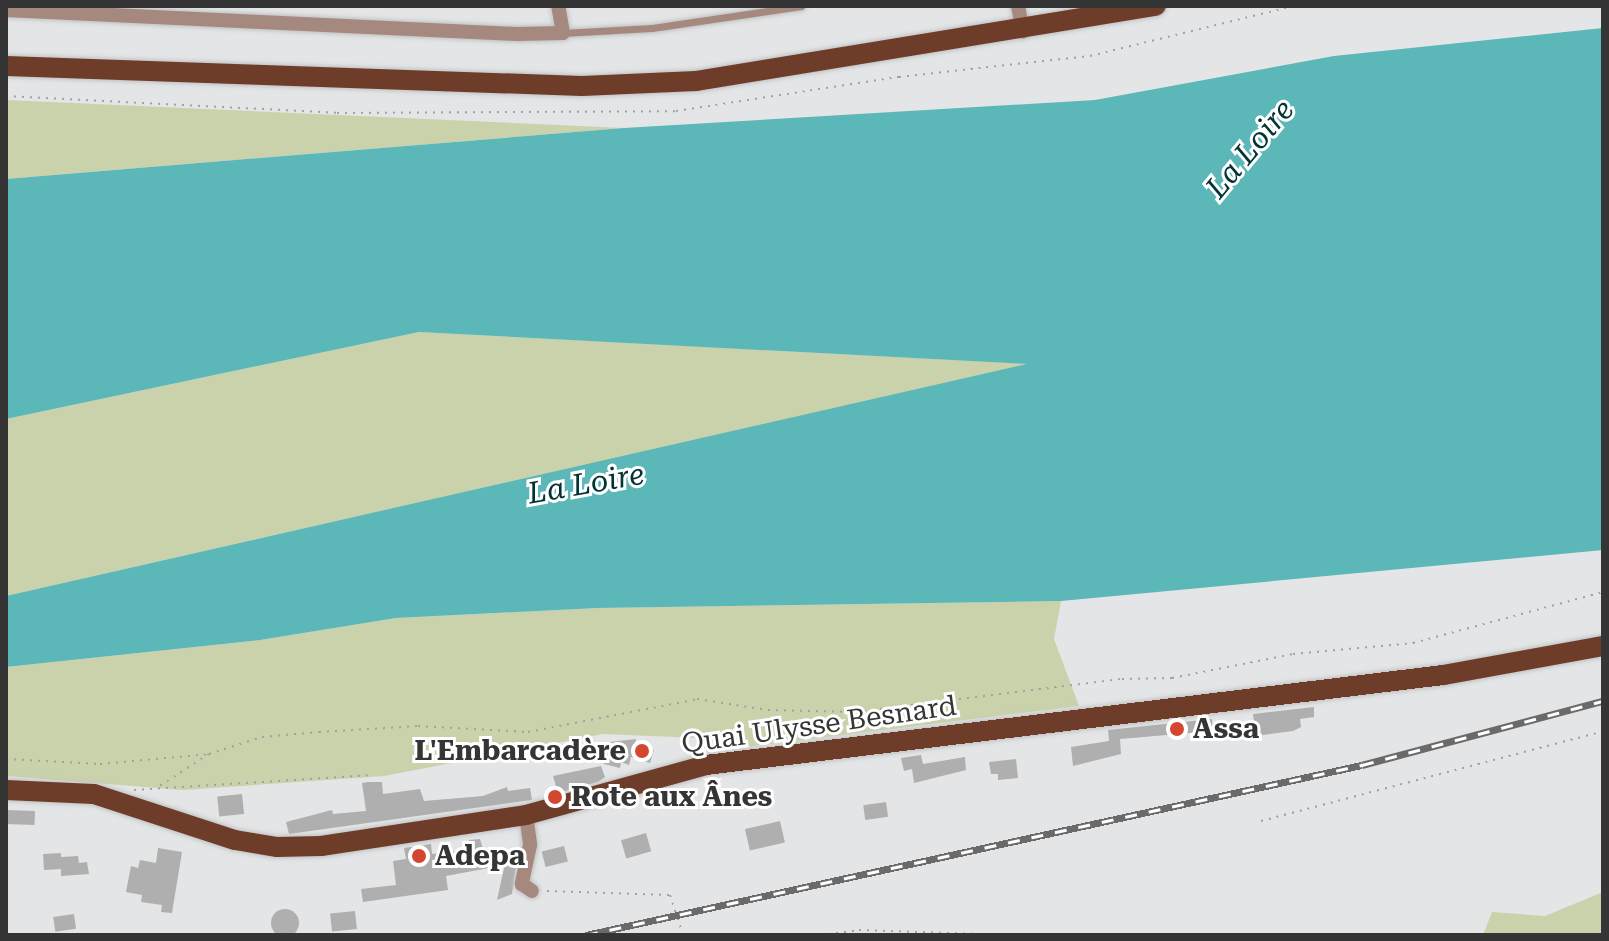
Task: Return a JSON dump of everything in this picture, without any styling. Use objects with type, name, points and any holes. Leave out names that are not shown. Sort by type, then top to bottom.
[{"type":"main road","points":[[6,66],[582,86],[696,81],[1023,32],[1156,6]]},
{"type":"main road","name":"Quai Ulysse Besnard","points":[[6,790],[94,794],[235,840],[277,847],[321,846],[526,815],[720,763],[1443,675],[1603,646]]},
{"type":"street","points":[[6,10],[563,33],[558,6]]},
{"type":"street","points":[[1018,6],[1023,32]]},
{"type":"street","points":[[526,815],[530,845],[522,884],[532,891]]},
{"type":"lane","points":[[563,33],[652,28],[801,6]]},
{"type":"path","points":[[6,759],[100,764],[209,754],[262,737],[418,726],[528,732],[697,699],[768,710],[856,712],[1122,679],[1172,678],[1293,654],[1413,643],[1603,592]]},
{"type":"path","points":[[1261,821],[1603,731]]},
{"type":"path","points":[[209,754],[155,789],[372,775]]},
{"type":"path","points":[[532,891],[670,895],[683,935]]},
{"type":"path","points":[[820,935],[859,930],[1010,935]]},
{"type":"green space","points":[[6,100],[624,128],[6,179]]},
{"type":"green space","points":[[419,332],[1030,364],[6,596],[6,419]]},
{"type":"green space","points":[[1061,601],[1054,639],[1079,706],[705,752],[700,738],[603,734],[384,776],[183,790],[6,776],[6,667],[260,640],[396,618],[598,608]]},
{"type":"green space","points":[[1603,892],[1603,935],[1483,935],[1492,912],[1545,916]]},
{"type":"water","name":"La Loire","points":[[1603,28],[1603,550],[1061,601],[598,608],[396,618],[260,640],[6,667],[6,596],[1027,364],[419,332],[6,419],[6,179],[624,128],[1095,100],[1334,56]]},
{"type":"building","points":[[1314,707],[1314,717],[1300,719],[1301,727],[1293,731],[1256,736],[1253,714]]},
{"type":"building","points":[[1212,719],[1213,731],[1120,739],[1121,754],[1073,766],[1071,747],[1109,741],[1108,730]]},
{"type":"building","points":[[636,739],[635,744],[654,750],[650,763],[631,757],[629,765],[621,762],[620,768],[604,764],[601,743]]},
{"type":"building","points":[[921,755],[923,764],[965,757],[966,770],[914,783],[912,769],[904,771],[901,758]]},
{"type":"building","points":[[1016,759],[1018,778],[998,780],[998,774],[991,774],[989,762]]},
{"type":"building","points":[[601,766],[605,777],[598,782],[558,793],[553,776]]},
{"type":"building","points":[[382,782],[383,794],[420,789],[424,801],[483,796],[507,787],[508,791],[530,788],[532,800],[289,834],[286,822],[332,810],[333,814],[366,811],[362,783]]},
{"type":"building","points":[[242,794],[244,814],[219,817],[217,797]]},
{"type":"building","points":[[886,802],[888,817],[865,820],[863,805]]},
{"type":"building","points":[[6,810],[35,811],[34,825],[6,824]]},
{"type":"building","points":[[780,821],[785,842],[750,851],[745,829]]},
{"type":"building","points":[[646,833],[651,851],[626,858],[621,840]]},
{"type":"building","points":[[480,839],[489,868],[446,876],[448,890],[363,902],[361,889],[396,885],[393,861],[406,859],[404,848],[431,844],[432,854],[470,849],[469,840]]},
{"type":"building","points":[[564,846],[568,862],[546,867],[542,852]]},
{"type":"building","points":[[158,848],[182,852],[172,913],[161,912],[162,905],[141,902],[142,895],[126,892],[131,866],[138,868],[140,860],[156,863]]},
{"type":"building","points":[[508,850],[518,853],[512,894],[497,900]]},
{"type":"building","points":[[61,853],[61,857],[78,856],[79,863],[87,862],[89,874],[61,876],[61,869],[44,870],[43,854]]},
{"type":"building","points":[[285,909],[295,913],[299,923],[295,933],[285,937],[275,933],[271,923],[275,913]]},
{"type":"building","points":[[355,911],[357,929],[332,932],[330,914]]},
{"type":"building","points":[[74,914],[76,929],[55,932],[53,917]]},
{"type":"railway","points":[[586,935],[1362,765],[1603,701]]},
{"type":"place","name":"Assa","points":[[1177,729]]},
{"type":"place","name":"L'Embarcadère","points":[[642,751]]},
{"type":"place","name":"Rote aux Ânes","points":[[555,797]]},
{"type":"place","name":"Adepa","points":[[419,856]]}]
